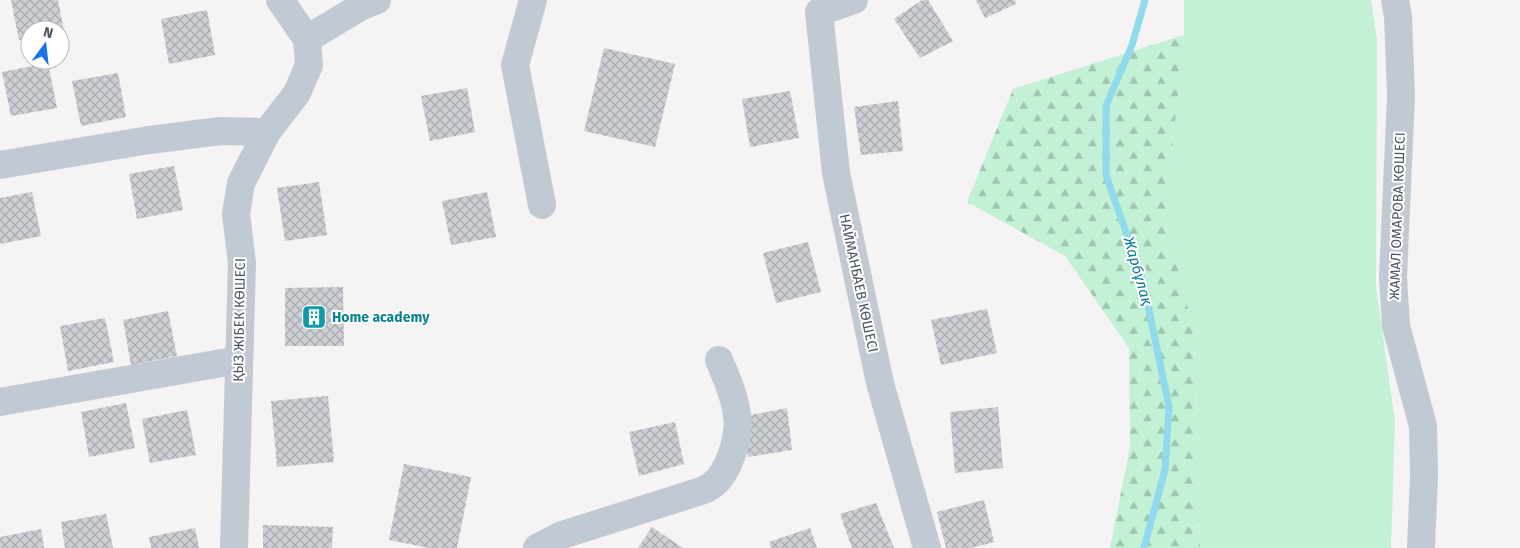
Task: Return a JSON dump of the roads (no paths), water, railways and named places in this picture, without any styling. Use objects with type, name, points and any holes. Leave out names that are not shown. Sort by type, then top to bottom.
[{"type":"street","points":[[280,0],[307,39],[360,7],[377,0]]},
{"type":"street","points":[[533,0],[515,65],[542,205]]},
{"type":"street","name":"НАЙМАНБАЕВ КӨШЕСІ","points":[[854,0],[819,12],[838,183],[880,383],[922,546]]},
{"type":"street","name":"ЖАМАЛ ОМАРОВА КӨШЕСІ","points":[[1395,0],[1398,16],[1401,96],[1393,277],[1396,326],[1423,426],[1424,475],[1421,548]]},
{"type":"street","name":"ҚЫЗ ЖІБЕК КӨШЕСІ","points":[[234,548],[242,263],[236,214],[241,183],[267,132],[297,94],[309,65],[307,39]]},
{"type":"street","points":[[0,165],[167,137],[220,131],[267,132]]},
{"type":"street","points":[[0,402],[239,360]]},
{"type":"street","points":[[537,548],[562,535],[712,486],[728,465],[736,443],[737,416],[730,387],[719,360]]},
{"type":"waterway","name":"Жарбұлақ","points":[[1144,548],[1165,470],[1169,407],[1143,281],[1106,175],[1106,106],[1132,45],[1145,0]]},
{"type":"place","name":"Home academy","points":[[314,317]]}]
